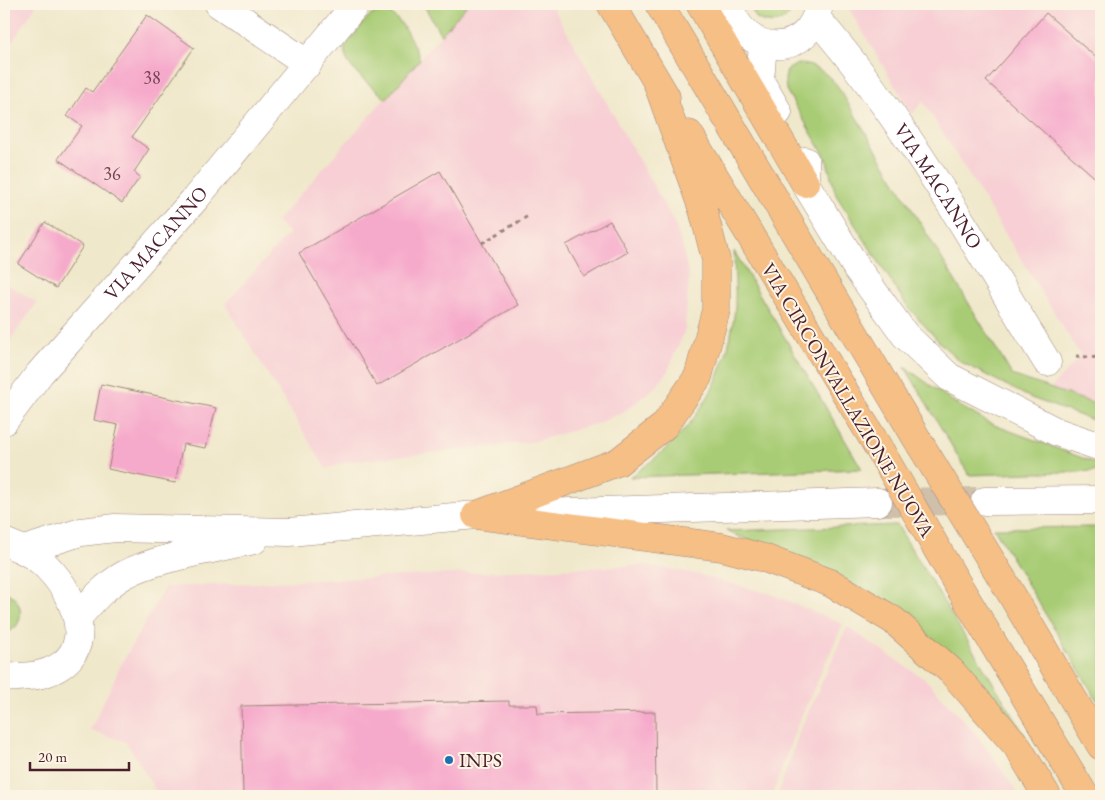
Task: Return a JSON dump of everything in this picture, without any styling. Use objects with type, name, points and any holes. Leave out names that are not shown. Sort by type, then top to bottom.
[{"type":"main road","name":"VIA CIRCONVALLAZIONE NUOVA","points":[[611,4],[881,452],[1085,796]]},
{"type":"main road","name":"VIA CIRCONVALLAZIONE NUOVA","points":[[659,4],[1101,746]]},
{"type":"main road","points":[[700,4],[805,183]]},
{"type":"main road","points":[[476,515],[618,462],[664,426],[698,377],[716,310],[716,260],[703,210],[657,82]]},
{"type":"main road","points":[[476,515],[722,547],[764,558],[832,583],[893,620],[951,671],[1017,746],[1047,796]]},
{"type":"street","points":[[219,4],[308,64]]},
{"type":"street","name":"VIA MACANNO","points":[[4,421],[40,373],[195,199],[356,4]]},
{"type":"street","points":[[729,4],[733,19],[742,32],[754,41],[763,44],[760,81],[805,160],[805,183],[856,267],[905,335],[949,377],[1057,432],[1101,447]]},
{"type":"street","name":"VIA MACANNO","points":[[763,44],[784,44],[796,39],[808,30],[817,11],[915,149],[1047,362]]},
{"type":"street","points":[[985,501],[1101,500]]},
{"type":"street","points":[[14,546],[81,532],[115,528],[290,532],[476,515],[878,502]]},
{"type":"street","points":[[78,616],[100,593],[116,581],[146,565],[290,532]]},
{"type":"street","points":[[4,678],[43,674],[59,665],[72,654],[79,641],[78,616],[65,588],[46,566],[14,546]]},
{"type":"path","points":[[482,243],[530,215]]},
{"type":"path","points":[[1074,356],[1101,358]]},
{"type":"shaded area","points":[[4,4],[37,4],[4,55]]},
{"type":"shaded area","points":[[468,4],[551,4],[675,224],[689,278],[685,329],[668,371],[657,386],[623,412],[599,423],[532,442],[347,462],[326,469],[225,304],[289,233],[276,222]]},
{"type":"shaded area","points":[[846,4],[1101,4],[1101,406],[1050,389],[1081,356],[923,101],[912,114]]},
{"type":"shaded area","points":[[4,282],[37,303],[4,349]]},
{"type":"shaded area","points":[[644,565],[687,572],[771,594],[843,624],[796,728],[772,796],[159,796],[126,742],[90,730],[121,665],[165,587]]},
{"type":"shaded area","points":[[847,627],[926,680],[977,735],[1020,796],[777,796],[800,730]]},
{"type":"green space","points":[[423,4],[468,4],[441,35]]},
{"type":"green space","points":[[748,4],[794,4],[789,15],[784,19],[769,22],[757,19]]},
{"type":"green space","points":[[381,10],[389,13],[401,23],[420,59],[386,99],[359,75],[345,54],[345,47],[368,17]]},
{"type":"green space","points":[[797,64],[809,65],[819,70],[837,85],[1012,375],[1101,406],[1101,423],[1031,398],[961,362],[942,345],[907,306],[836,195],[826,158],[786,90],[785,79],[787,70]]},
{"type":"green space","points":[[734,251],[862,469],[630,477],[652,461],[688,425],[703,405],[715,384],[731,336],[735,308]]},
{"type":"green space","points":[[905,367],[955,403],[989,423],[1101,465],[1101,471],[969,475]]},
{"type":"green space","points":[[897,525],[1028,740],[977,675],[885,602],[833,575],[726,531]]},
{"type":"green space","points":[[1101,527],[1101,707],[994,528]]},
{"type":"green space","points":[[4,592],[16,600],[19,606],[20,620],[17,626],[4,633]]},
{"type":"building","points":[[1046,13],[1101,62],[1101,183],[986,81]]},
{"type":"building","points":[[147,15],[194,48],[132,137],[149,149],[134,172],[140,177],[122,203],[58,159],[82,126],[67,116],[86,88],[92,92]]},
{"type":"building","points":[[440,171],[518,305],[377,386],[299,253]]},
{"type":"building","points":[[610,221],[628,252],[584,277],[566,245]]},
{"type":"building","points":[[45,222],[83,246],[56,288],[18,264]]},
{"type":"building","points":[[101,384],[216,408],[206,448],[183,444],[175,483],[108,469],[118,425],[94,420]]},
{"type":"building","name":"INPS","points":[[509,701],[509,705],[537,705],[538,714],[655,712],[656,796],[243,796],[241,706]]},
{"type":"tunnel","points":[[878,502],[976,501]]},
{"type":"place","name":"INPS","points":[[449,760]]}]
